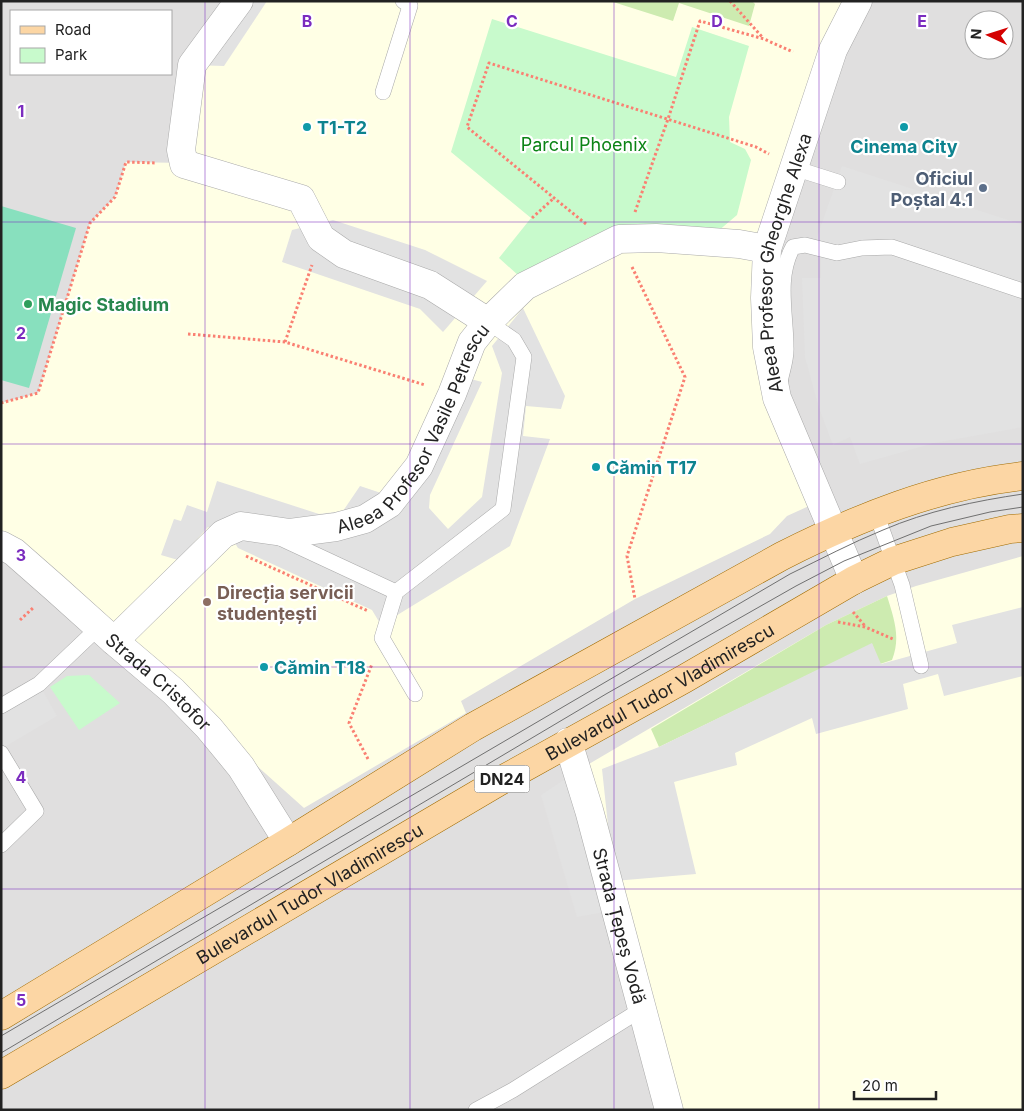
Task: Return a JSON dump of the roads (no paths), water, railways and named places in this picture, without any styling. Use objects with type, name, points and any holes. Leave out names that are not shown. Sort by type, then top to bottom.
[{"type":"main road","points":[[1,1016],[482,722],[773,561],[832,531],[876,513],[959,488],[1004,478],[1023,476]]},
{"type":"main road","name":"Bulevardul Tudor Vladimirescu","points":[[1,1075],[500,780],[684,679],[854,580],[893,561],[952,542],[1010,528],[1023,528]]},
{"type":"street","name":"Aleea Profesor Vasile Petrescu","points":[[106,634],[223,534],[242,526],[290,533],[336,527],[365,519],[388,504],[419,466],[452,394],[472,342],[488,322],[430,285],[344,254],[321,238],[301,199],[184,164],[181,150],[192,65],[240,1]]},
{"type":"street","name":"Aleea Profesor Gheorghe Alexa","points":[[854,580],[777,398],[767,347],[765,298],[767,249],[833,50],[858,1]]},
{"type":"street","points":[[488,322],[526,286],[619,239],[656,238],[739,244],[767,249]]},
{"type":"street","name":"Strada Cristofor","points":[[1,545],[14,552],[173,691],[209,728],[241,768],[288,842]]},
{"type":"street","name":"Strada Țepeș Vodă","points":[[568,742],[589,810],[642,1009]]},
{"type":"street","points":[[642,1009],[669,1110]]},
{"type":"lane","points":[[383,92],[410,6],[403,1]]},
{"type":"lane","points":[[794,168],[838,182]]},
{"type":"lane","points":[[777,398],[786,349],[784,275],[786,259],[793,247],[805,245],[837,253],[862,248],[892,248],[1023,290]]},
{"type":"lane","points":[[414,694],[382,638],[396,592],[504,509],[524,357],[514,340],[488,322]]},
{"type":"lane","points":[[876,513],[902,585],[921,666]]},
{"type":"lane","points":[[259,528],[396,592]]},
{"type":"lane","points":[[1,706],[39,684],[106,634]]},
{"type":"lane","points":[[1,753],[36,812],[1,845]]},
{"type":"lane","name":"Strada Țepeș Vodă","points":[[476,1110],[513,1090],[642,1009]]},
{"type":"tram line","points":[[1,1036],[790,574],[859,540],[917,517],[969,503],[1023,494]]},
{"type":"tram line","points":[[1,1053],[606,694],[796,586],[844,561],[931,526],[990,512],[1023,507]]},
{"type":"place","name":"T1-T2","points":[[307,127]]},
{"type":"place","name":"Cinema City","points":[[904,127]]},
{"type":"place","name":"Oficiul Poștal 4.1","points":[[983,188]]},
{"type":"place","name":"Magic Stadium","points":[[28,304]]},
{"type":"place","name":"Cămin T17","points":[[596,467]]},
{"type":"place","name":"Direcția servicii studențești","points":[[207,602]]},
{"type":"place","name":"Cămin T18","points":[[264,667]]},
{"type":"park label","name":"Parcul Phoenix","points":[[584,144]]}]
